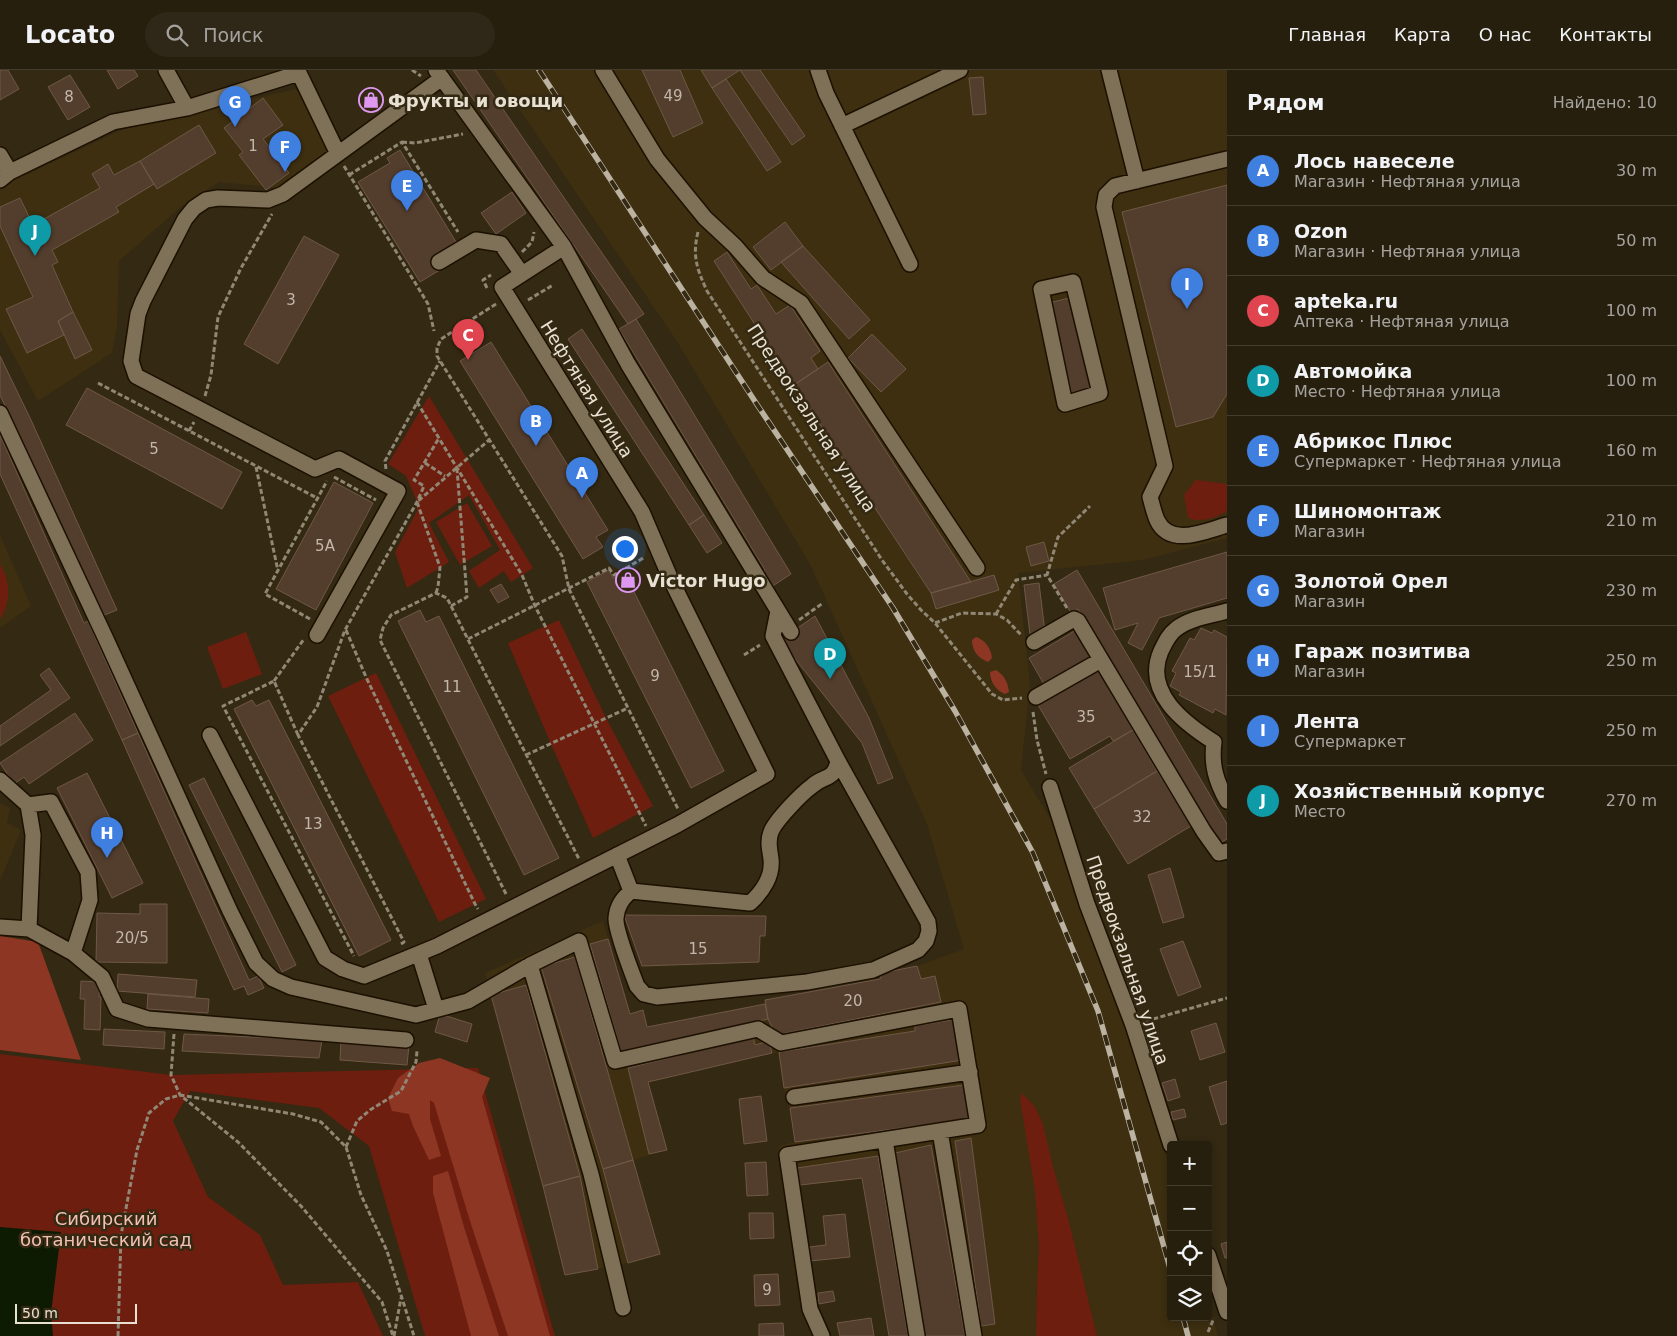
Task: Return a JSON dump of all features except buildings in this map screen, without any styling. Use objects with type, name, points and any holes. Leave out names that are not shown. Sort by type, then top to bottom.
[{"type":"street","points":[[166,70],[187,108]]},
{"type":"street","points":[[603,70],[657,159],[705,218],[735,246],[763,278],[801,303],[977,568]]},
{"type":"street","points":[[818,70],[826,93],[910,264]]},
{"type":"street","points":[[842,126],[960,70]]},
{"type":"street","points":[[1110,70],[1137,181]]},
{"type":"street","points":[[0,155],[5,176],[113,122],[187,108],[298,72],[338,154]]},
{"type":"street","points":[[314,630],[398,491],[339,460],[316,469],[136,376],[131,360],[138,314],[186,219],[194,208],[206,200],[218,198],[268,200],[283,194],[338,154],[439,74],[564,247],[628,364],[791,632]]},
{"type":"street","points":[[1227,158],[1115,186],[1110,190],[1104,201],[1165,466],[1150,497],[1156,519],[1167,532],[1183,536],[1227,524]]},
{"type":"street","points":[[439,262],[476,240],[502,244],[522,274]]},
{"type":"street","name":"Нефтяная улица","points":[[564,247],[502,287],[508,308],[642,512],[672,582],[767,774],[677,825],[617,855]]},
{"type":"street","points":[[1073,282],[1100,393],[1064,404],[1041,289],[1073,282]]},
{"type":"street","points":[[0,413],[105,637],[230,912],[256,963],[273,979],[291,987],[416,1015],[468,1001],[530,965],[580,941],[615,1061],[758,1029],[781,1043],[959,1009],[978,1125],[787,1155],[810,1309],[822,1336]]},
{"type":"street","points":[[631,891],[622,900],[618,908],[616,920],[637,986],[644,994],[657,997],[807,982],[873,970],[918,950],[926,941],[929,931],[928,922],[838,761],[773,636],[778,611]]},
{"type":"street","points":[[1227,611],[1187,622],[1175,630],[1166,640],[1157,660],[1156,674],[1160,689],[1173,709],[1185,722],[1220,739],[1212,757],[1213,770],[1219,787],[1227,801]]},
{"type":"street","points":[[1034,642],[1074,620],[1078,621],[1204,832],[1219,853],[1227,851]]},
{"type":"street","points":[[1036,697],[1102,660]]},
{"type":"street","points":[[210,735],[325,958],[343,969],[364,976],[419,954],[617,855],[631,891]]},
{"type":"street","points":[[631,891],[750,903],[759,896],[767,882],[772,861],[768,846],[771,832],[782,817],[813,785],[831,776],[836,770],[838,761]]},
{"type":"street","points":[[0,780],[28,805],[33,835],[29,929]]},
{"type":"street","name":"Предвокзальная улица","points":[[1050,787],[1087,904],[1133,1025],[1170,1141]]},
{"type":"street","points":[[28,805],[51,802],[88,872],[90,900],[73,953]]},
{"type":"street","points":[[0,927],[29,929],[73,953],[102,977],[117,1009],[148,1019],[406,1040]]},
{"type":"street","points":[[419,954],[436,1009]]},
{"type":"street","points":[[530,965],[591,1174],[623,1308]]},
{"type":"street","points":[[794,1097],[970,1072]]},
{"type":"street","points":[[940,1131],[974,1336]]},
{"type":"street","points":[[885,1140],[917,1336]]},
{"type":"street","points":[[1212,1267],[1227,1312]]},
{"type":"path","points":[[434,331],[428,304],[349,175],[402,142],[415,143],[470,133]]},
{"type":"path","points":[[402,142],[458,232]]},
{"type":"path","points":[[189,431],[201,410],[211,375],[218,317],[241,268],[283,194]]},
{"type":"path","name":"Предвокзальная улица","points":[[705,218],[698,234],[694,254],[698,272],[707,290],[882,560],[907,594],[935,623],[992,694],[1003,700],[1036,697]]},
{"type":"path","points":[[490,295],[483,280],[519,256],[532,242],[535,228]]},
{"type":"path","points":[[553,285],[508,308],[494,304],[441,339],[437,348],[437,356],[562,556],[569,589],[680,812]]},
{"type":"path","points":[[385,461],[440,361]]},
{"type":"path","points":[[98,383],[317,498]]},
{"type":"path","points":[[417,402],[522,575],[647,827]]},
{"type":"path","points":[[298,734],[317,707],[345,630],[417,502],[424,486],[414,480],[439,438]]},
{"type":"path","points":[[417,502],[489,440]]},
{"type":"path","points":[[425,463],[445,476]]},
{"type":"path","points":[[256,466],[278,571]]},
{"type":"path","points":[[451,606],[467,597],[456,467]]},
{"type":"path","points":[[354,957],[223,706],[274,681],[314,630],[265,594],[330,475],[381,503]]},
{"type":"path","points":[[417,502],[440,567],[438,587],[436,593],[391,615],[383,628],[380,640],[513,908]]},
{"type":"path","points":[[1074,620],[1047,575],[1058,537],[1090,506]]},
{"type":"path","points":[[468,639],[609,568],[614,575],[659,550]]},
{"type":"path","points":[[628,567],[633,578],[628,580]]},
{"type":"path","points":[[996,614],[1016,580],[1047,575]]},
{"type":"path","points":[[436,593],[446,598],[451,606],[585,871]]},
{"type":"path","points":[[935,623],[962,614],[996,614],[1007,620],[1029,642],[1034,642]]},
{"type":"path","points":[[345,630],[479,910]]},
{"type":"path","points":[[274,681],[298,734],[404,942],[396,946]]},
{"type":"path","points":[[1036,697],[1033,707],[1037,740],[1050,787]]},
{"type":"path","points":[[526,755],[628,708]]},
{"type":"path","points":[[1133,1025],[1227,998]]},
{"type":"path","points":[[174,1021],[171,1075],[180,1094],[238,1142],[301,1206],[382,1302],[393,1336]]},
{"type":"path","points":[[346,1147],[357,1122],[370,1110],[400,1091],[416,1062],[417,1046],[406,1040]]},
{"type":"path","points":[[118,1336],[122,1235],[137,1150],[150,1113],[166,1099],[180,1094],[293,1114],[321,1122],[346,1147],[361,1195],[387,1251],[414,1336]]},
{"type":"path","points":[[393,1336],[401,1298]]},
{"type":"shaded area","points":[[493,70],[1227,70],[1227,185],[1122,212],[1176,427],[1213,417],[1227,394],[1227,538],[1143,560],[1018,573],[1030,685],[1021,770],[1054,825],[1119,1008],[1167,1158],[1167,1321],[1212,1321],[1212,1315],[1218,1336],[889,1336],[862,1179],[785,1187],[779,1146],[795,1142],[778,1052],[648,1082],[667,1150],[633,1160],[660,1254],[628,1263],[565,1275],[543,1186],[485,973],[603,921],[630,1014],[643,1010],[647,1027],[764,1004],[765,1000],[880,979],[882,973],[917,966],[964,949],[927,824],[811,566],[678,343]]},
{"type":"shaded area","points":[[296,89],[336,149],[297,190],[219,182],[182,206],[119,261],[117,326],[112,353],[38,401],[0,330],[0,187],[121,130]]},
{"type":"shaded area","points":[[0,535],[31,606],[0,628]]},
{"type":"shaded area","points":[[976,637],[985,642],[989,648],[992,658],[988,662],[974,651],[972,640]]},
{"type":"shaded area","points":[[996,670],[1007,682],[1009,692],[1005,694],[996,688],[991,679],[990,672]]},
{"type":"shaded area","points":[[0,803],[10,808],[7,823],[21,830],[0,881]]},
{"type":"shaded area","points":[[0,936],[38,942],[81,1060],[0,1050]]},
{"type":"shaded area","points":[[440,1058],[490,1078],[482,1097],[550,1336],[508,1336],[434,1103],[430,1100],[430,1119],[441,1156],[429,1160],[409,1114],[392,1111],[388,1098],[398,1078],[419,1063]]},
{"type":"shaded area","points":[[448,1171],[499,1336],[471,1336],[433,1193],[433,1176]]},
{"type":"shaded area","points":[[0,1227],[61,1232],[51,1313],[53,1336],[0,1336]]},
{"type":"green space","points":[[429,396],[533,568],[511,582],[504,571],[479,588],[469,571],[500,550],[469,495],[429,523],[449,562],[407,588],[395,552],[417,511],[417,502],[406,476],[388,464]]},
{"type":"green space","points":[[1196,480],[1227,484],[1227,511],[1208,519],[1188,518],[1184,495]]},
{"type":"green space","points":[[467,503],[492,546],[460,565],[436,522]]},
{"type":"green space","points":[[0,564],[8,585],[8,599],[0,619]]},
{"type":"green space","points":[[559,620],[606,718],[653,806],[593,838],[508,643]]},
{"type":"green space","points":[[246,632],[262,674],[223,689],[207,647]]},
{"type":"green space","points":[[376,673],[486,899],[439,922],[328,696]]},
{"type":"green space","name":"Сибирский ботанический сад","points":[[0,1054],[171,1075],[478,1068],[555,1336],[425,1336],[369,1146],[319,1108],[190,1091],[173,1121],[208,1197],[260,1235],[283,1285],[358,1282],[383,1336],[0,1336]]},
{"type":"green space","points":[[1022,1093],[1035,1107],[1043,1124],[1097,1336],[1036,1336],[1039,1247],[1035,1191],[1020,1099]]},
{"type":"railway","points":[[539,70],[758,406],[893,608],[955,711],[1033,853],[1098,1011],[1167,1258]]},
{"type":"railway","points":[[1184,1321],[1188,1336]]},
{"type":"place","name":"Фрукты и овощи","points":[[371,100]]},
{"type":"place","name":"Золотой Орел","points":[[235,127]]},
{"type":"place","name":"Шиномонтаж","points":[[285,172]]},
{"type":"place","name":"Абрикос Плюс","points":[[407,211]]},
{"type":"place","name":"Хозяйственный корпус","points":[[35,256]]},
{"type":"place","name":"Лента","points":[[1187,309]]},
{"type":"place","name":"apteka.ru","points":[[468,360]]},
{"type":"place","name":"Ozon","points":[[536,446]]},
{"type":"place","name":"Лось навеселе","points":[[582,498]]},
{"type":"place","name":"Victor Hugo","points":[[628,580]]},
{"type":"place","name":"Автомойка","points":[[830,679]]},
{"type":"place","name":"Гараж позитива","points":[[107,858]]}]
